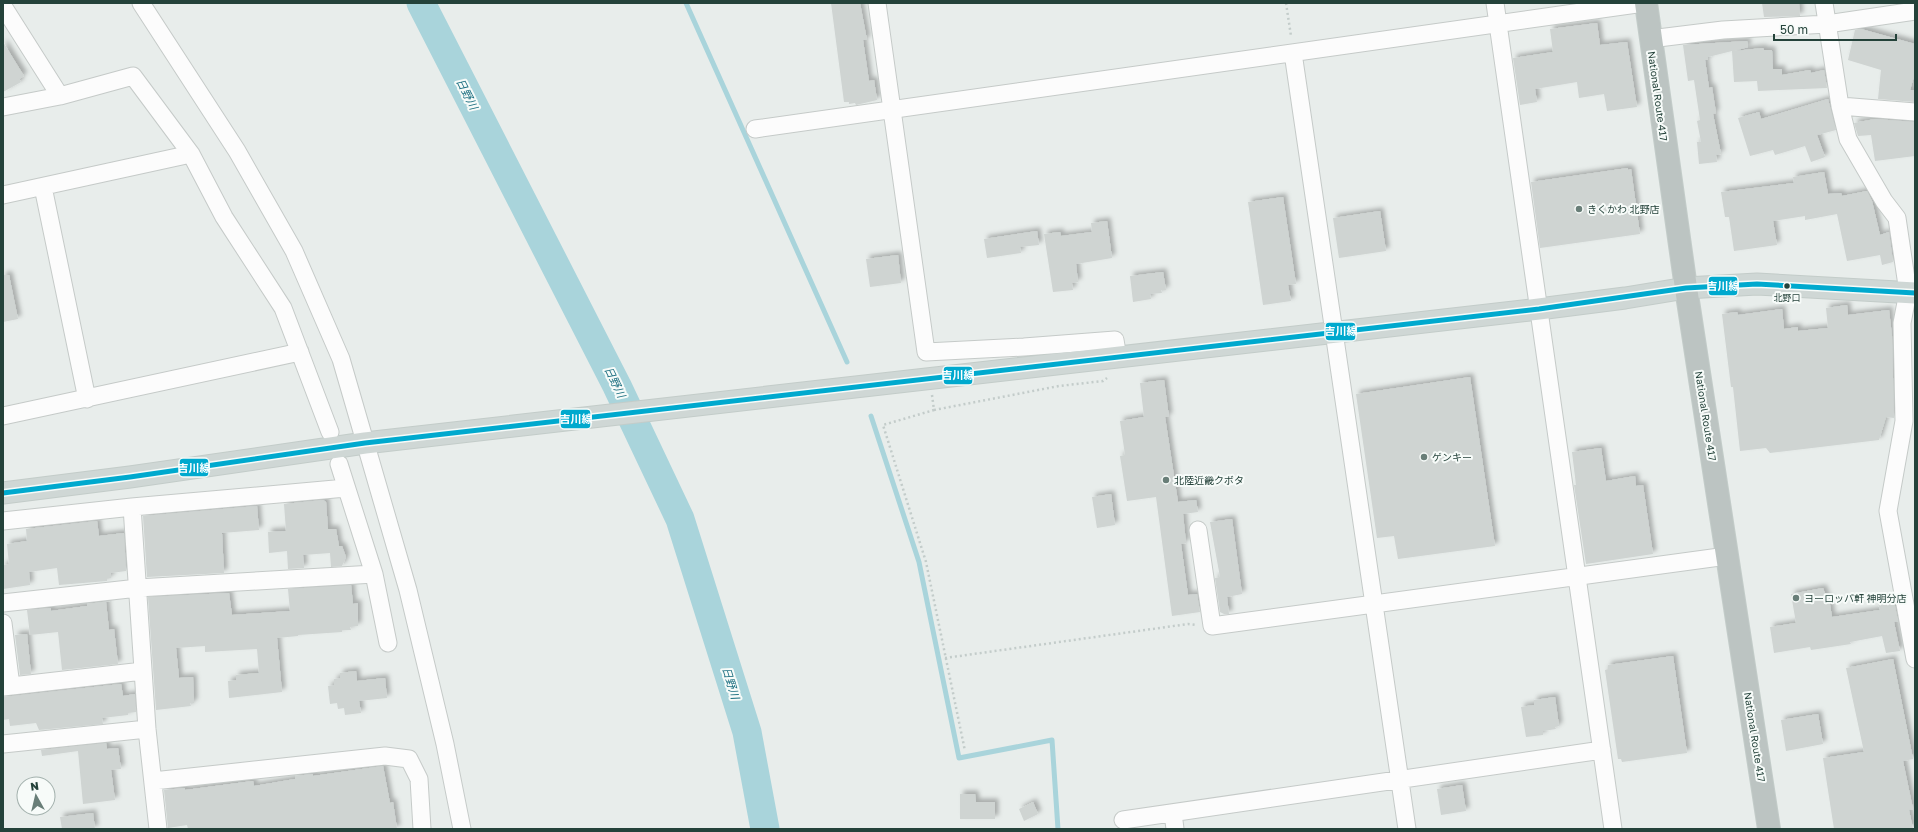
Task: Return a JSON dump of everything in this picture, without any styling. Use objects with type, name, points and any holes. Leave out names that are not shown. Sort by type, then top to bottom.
[{"type":"highway","name":"National Route 417","points":[[1645,3],[1686,288],[1769,829]]},
{"type":"main road","points":[[3,493],[130,477],[371,443],[1539,309],[1625,298],[1686,288],[1757,284],[1911,292]]},
{"type":"street","points":[[141,3],[233,145],[294,251],[341,359],[371,443],[445,744],[462,829]]},
{"type":"street","points":[[877,3],[926,352],[1115,340],[1118,358]]},
{"type":"street","points":[[1496,3],[1613,829]]},
{"type":"street","points":[[755,129],[1645,3]]},
{"type":"street","points":[[1824,3],[1840,106],[1848,139],[1884,201],[1897,218],[1911,292],[1902,323],[1904,421],[1888,511],[1915,659]]},
{"type":"street","points":[[3,6],[60,96]]},
{"type":"street","points":[[1650,39],[1723,30],[1827,24],[1915,11]]},
{"type":"street","points":[[1293,53],[1407,829]]},
{"type":"street","points":[[3,107],[60,96],[133,76],[191,154],[224,217],[283,308],[330,432]]},
{"type":"street","points":[[1840,106],[1915,112]]},
{"type":"street","points":[[3,195],[191,154]]},
{"type":"street","points":[[43,187],[88,399]]},
{"type":"street","points":[[3,416],[88,399],[300,352]]},
{"type":"street","points":[[339,464],[374,574],[388,642]]},
{"type":"street","points":[[3,521],[132,507],[346,488]]},
{"type":"street","points":[[132,507],[147,729],[158,829]]},
{"type":"street","points":[[1198,530],[1212,626],[1578,574],[1727,556]]},
{"type":"street","points":[[3,604],[138,588],[374,574]]},
{"type":"street","points":[[3,623],[7,686],[143,672]]},
{"type":"street","points":[[3,744],[147,729]]},
{"type":"street","points":[[1123,820],[1174,821],[1400,780],[1602,750]]},
{"type":"street","points":[[153,781],[385,756],[409,759],[419,779],[422,829]]},
{"type":"street","points":[[449,829],[456,800]]},
{"type":"path","points":[[1286,3],[1293,53]]},
{"type":"path","points":[[965,751],[926,562],[883,425],[934,410],[1058,386],[1103,381],[1118,370],[1118,358]]},
{"type":"path","points":[[932,395],[934,410]]},
{"type":"path","points":[[945,658],[1188,624],[1212,626]]},
{"type":"building","points":[[831,3],[860,3],[867,40],[863,40],[869,81],[874,80],[877,100],[856,105],[855,103],[849,104],[849,102],[844,102]]},
{"type":"building","points":[[1762,3],[1799,3],[1800,16],[1764,17]]},
{"type":"building","points":[[1597,23],[1600,45],[1627,42],[1637,107],[1607,111],[1604,94],[1579,98],[1577,82],[1535,89],[1537,102],[1520,105],[1513,58],[1553,52],[1550,29]]},
{"type":"building","points":[[1861,29],[1915,44],[1915,73],[1910,90],[1915,90],[1915,102],[1878,99],[1881,70],[1848,60],[1855,30]]},
{"type":"building","points":[[1747,41],[1748,47],[1734,51],[1763,48],[1764,50],[1772,50],[1773,69],[1782,69],[1782,75],[1810,70],[1811,73],[1824,70],[1827,88],[1758,91],[1757,81],[1734,82],[1732,51],[1708,57],[1708,60],[1705,60],[1709,88],[1712,87],[1716,113],[1713,114],[1721,154],[1716,155],[1717,162],[1699,164],[1697,142],[1701,142],[1697,121],[1700,120],[1694,80],[1688,81],[1683,45]]},
{"type":"building","points":[[3,42],[24,76],[19,79],[21,82],[3,92]]},
{"type":"building","points":[[1828,99],[1836,130],[1817,135],[1825,157],[1811,162],[1805,146],[1775,155],[1773,150],[1750,156],[1738,118],[1759,112],[1761,119]]},
{"type":"building","points":[[1875,119],[1915,122],[1915,156],[1875,161],[1871,135],[1858,136],[1854,123]]},
{"type":"building","points":[[1628,168],[1628,170],[1631,169],[1640,234],[1540,248],[1531,182]]},
{"type":"building","points":[[1824,172],[1828,194],[1841,193],[1842,196],[1867,191],[1872,201],[1880,235],[1889,232],[1893,262],[1882,265],[1880,255],[1847,261],[1837,214],[1805,220],[1805,216],[1773,221],[1777,245],[1734,251],[1729,217],[1725,217],[1721,192],[1794,183],[1793,177]]},
{"type":"building","points":[[1283,197],[1296,284],[1288,285],[1291,301],[1263,305],[1248,202]]},
{"type":"building","points":[[1380,211],[1386,251],[1339,258],[1333,218]]},
{"type":"building","points":[[1107,221],[1112,258],[1076,264],[1078,282],[1072,283],[1073,290],[1053,292],[1044,234],[1060,232],[1061,236],[1092,232],[1091,223]]},
{"type":"building","points":[[1037,231],[1039,245],[1020,247],[1021,253],[987,258],[984,239]]},
{"type":"building","points":[[898,255],[901,283],[870,287],[866,259]]},
{"type":"building","points":[[1163,272],[1166,290],[1161,290],[1162,293],[1150,294],[1151,299],[1133,302],[1130,276]]},
{"type":"building","points":[[3,275],[9,275],[18,319],[3,322]]},
{"type":"building","points":[[1847,305],[1848,315],[1889,310],[1892,336],[1894,418],[1886,417],[1879,440],[1770,453],[1766,448],[1740,451],[1733,387],[1731,387],[1722,314],[1737,312],[1738,315],[1782,309],[1784,329],[1798,327],[1798,331],[1828,328],[1826,308]]},
{"type":"building","points":[[1470,377],[1495,546],[1398,559],[1394,536],[1377,538],[1356,394]]},
{"type":"building","points":[[1164,380],[1169,417],[1165,417],[1178,502],[1196,500],[1198,512],[1183,514],[1186,543],[1181,544],[1188,595],[1197,594],[1200,612],[1172,616],[1156,497],[1127,501],[1120,456],[1125,455],[1120,421],[1144,417],[1140,383]]},
{"type":"building","points":[[1601,448],[1606,481],[1635,476],[1636,486],[1643,485],[1653,554],[1586,564],[1574,485],[1576,485],[1572,452]]},
{"type":"building","points":[[1111,494],[1115,525],[1097,528],[1092,497]]},
{"type":"building","points":[[323,500],[326,502],[328,529],[336,529],[339,546],[342,546],[346,557],[342,566],[331,567],[330,553],[303,555],[304,568],[288,569],[287,551],[269,553],[268,532],[286,531],[284,504]]},
{"type":"building","points":[[257,506],[259,530],[222,533],[224,573],[147,577],[143,516]]},
{"type":"building","points":[[1232,519],[1242,594],[1227,597],[1229,614],[1224,614],[1220,612],[1215,578],[1220,577],[1210,522]]},
{"type":"building","points":[[97,521],[99,536],[124,533],[126,571],[111,573],[111,578],[107,578],[107,581],[59,585],[57,568],[29,572],[30,585],[3,589],[3,565],[9,564],[7,544],[27,541],[26,529]]},
{"type":"building","points":[[351,585],[353,604],[358,603],[358,626],[350,627],[351,630],[342,630],[342,632],[277,638],[282,692],[229,698],[228,681],[236,680],[236,675],[259,673],[257,649],[205,652],[205,646],[176,648],[179,678],[193,677],[194,703],[190,703],[191,706],[156,710],[148,597],[229,593],[232,615],[290,611],[288,589]]},
{"type":"building","points":[[1823,588],[1827,599],[1829,598],[1832,617],[1880,610],[1878,603],[1894,601],[1898,621],[1894,622],[1900,651],[1886,653],[1882,636],[1850,642],[1851,644],[1811,650],[1810,647],[1774,653],[1770,627],[1796,623],[1791,594]]},
{"type":"building","points":[[110,601],[106,602],[109,630],[114,629],[118,664],[62,670],[58,632],[30,635],[27,610],[51,608],[51,611]]},
{"type":"building","points":[[27,634],[31,674],[20,675],[15,635]]},
{"type":"building","points":[[1673,656],[1687,753],[1622,762],[1621,759],[1618,759],[1605,670],[1608,669],[1608,665]]},
{"type":"building","points":[[1893,659],[1913,759],[1903,761],[1913,809],[1909,810],[1913,829],[1834,829],[1823,758],[1864,752],[1846,668]]},
{"type":"building","points":[[356,671],[357,681],[385,678],[387,698],[359,701],[361,713],[345,715],[344,708],[338,709],[337,703],[330,704],[328,686],[334,685],[334,679],[340,678],[340,673]]},
{"type":"building","points":[[121,684],[123,696],[135,694],[136,712],[128,713],[128,715],[102,718],[103,724],[39,730],[36,723],[10,726],[9,719],[3,720],[3,697]]},
{"type":"building","points":[[1555,697],[1559,726],[1555,727],[1556,729],[1543,731],[1543,735],[1526,737],[1521,707],[1534,705],[1534,700]]},
{"type":"building","points":[[1818,714],[1823,744],[1786,751],[1781,720]]},
{"type":"building","points":[[106,743],[107,749],[118,748],[121,769],[111,770],[115,800],[83,804],[78,751],[42,756],[41,750]]},
{"type":"building","points":[[383,766],[390,803],[393,802],[397,829],[188,829],[187,825],[168,828],[164,790],[185,788],[185,790],[253,781],[254,786],[295,779],[295,776],[313,774],[313,776]]},
{"type":"building","points":[[1462,785],[1466,811],[1441,815],[1437,789]]},
{"type":"building","points":[[960,794],[975,794],[976,802],[995,802],[995,819],[960,819]]},
{"type":"building","points":[[1033,802],[1038,814],[1024,821],[1019,809]]},
{"type":"building","points":[[93,813],[95,829],[62,829],[60,817]]},
{"type":"waterway","name":"日野川","points":[[421,3],[617,386],[680,519],[747,732],[765,829]]},
{"type":"waterway","points":[[686,3],[847,362]]},
{"type":"waterway","points":[[871,416],[919,562],[959,758],[1052,740],[1058,829]]},
{"type":"transit line","name":"吉川線","points":[[3,493],[130,477],[365,443],[1539,309],[1686,288],[1757,284],[1915,293]]},
{"type":"place","name":"きくかわ 北野店","points":[[1579,209]]},
{"type":"place","name":"北野口","points":[[1787,286]]},
{"type":"place","name":"ゲンキー","points":[[1424,457]]},
{"type":"place","name":"北陸近畿クボタ","points":[[1166,480]]},
{"type":"place","name":"ヨーロッパ軒 神明分店","points":[[1796,598]]}]
